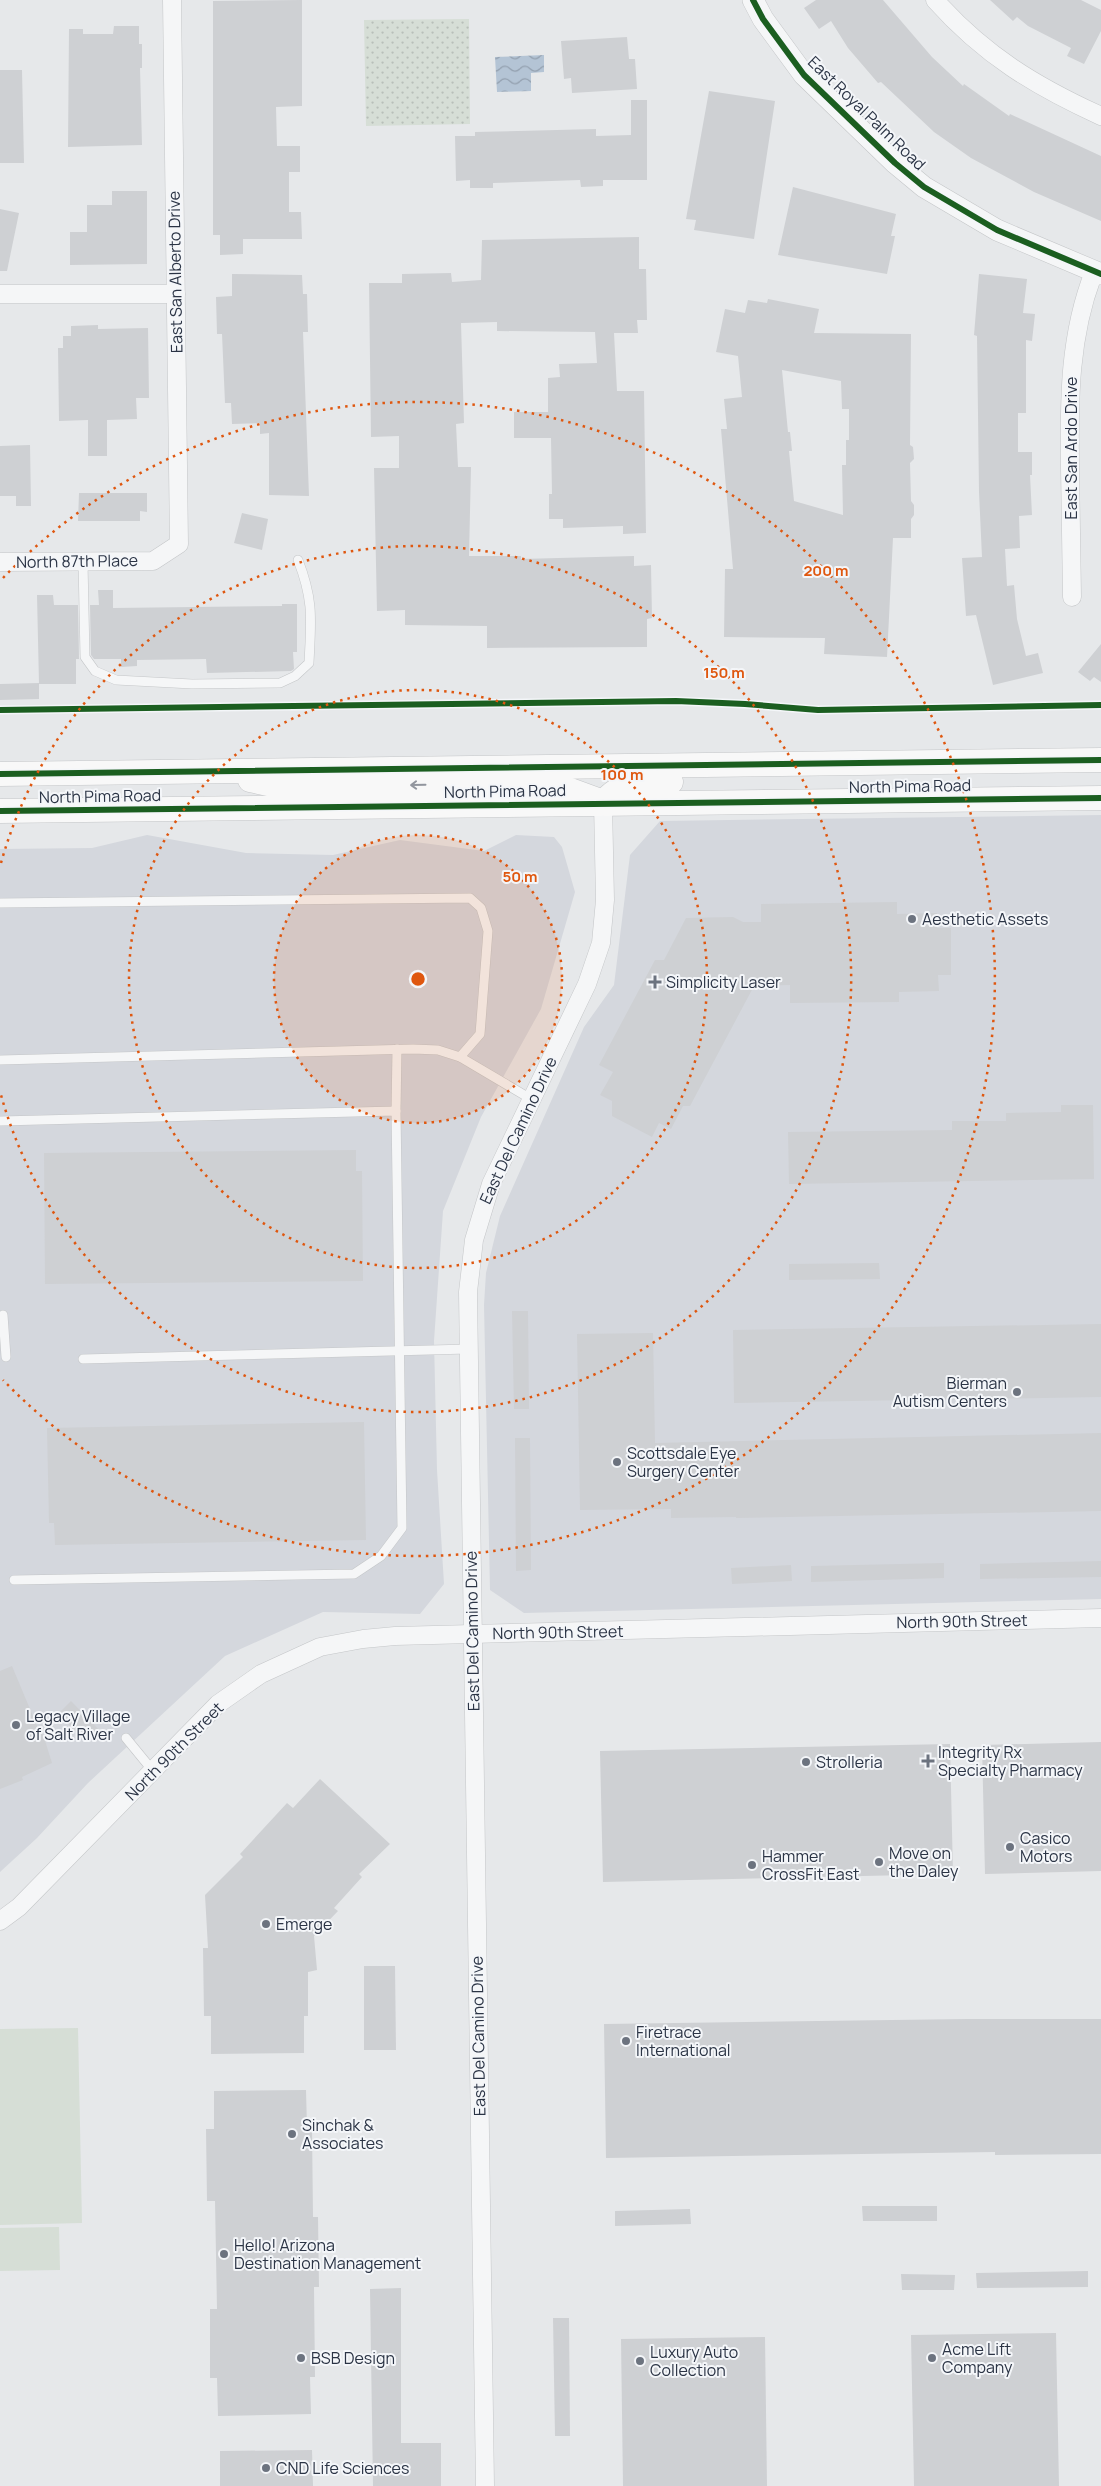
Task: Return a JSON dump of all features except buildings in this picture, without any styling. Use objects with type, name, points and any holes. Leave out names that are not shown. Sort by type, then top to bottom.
[{"type":"main road","name":"North Pima Road","points":[[0,774],[1101,760]]},
{"type":"main road","points":[[206,771],[282,787],[554,784],[604,803],[616,790],[639,782],[894,778],[968,762]]},
{"type":"main road","name":"North Pima Road","points":[[0,811],[1101,798]]},
{"type":"street","name":"East San Alberto Drive","points":[[172,0],[179,544]]},
{"type":"street","name":"East Royal Palm Road","points":[[753,0],[763,19],[804,75],[895,163],[924,187],[997,230],[1098,273]]},
{"type":"street","points":[[935,0],[956,23],[1001,62],[1055,95],[1101,116]]},
{"type":"street","name":"East San Ardo Drive","points":[[1072,597],[1069,390],[1075,337],[1085,294],[1098,273]]},
{"type":"street","points":[[0,294],[176,294]]},
{"type":"street","name":"North 87th Place","points":[[0,562],[153,561],[179,544]]},
{"type":"street","name":"East Del Camino Drive","points":[[485,2486],[468,1292],[474,1240],[491,1184],[587,984],[601,943],[605,900],[604,803]]},
{"type":"street","name":"North 90th Street","points":[[0,1921],[25,1901],[218,1704],[280,1663],[320,1647],[363,1639],[1101,1618]]},
{"type":"lane","points":[[83,562],[85,658],[95,671],[116,680],[192,684],[280,682],[295,676],[309,663],[312,611],[306,583],[298,560]]},
{"type":"lane","points":[[0,903],[470,898],[481,908],[488,931],[480,1034],[460,1057]]},
{"type":"lane","points":[[14,1580],[354,1574],[382,1556],[402,1528],[396,1111],[397,1050]]},
{"type":"lane","points":[[0,1060],[438,1050],[460,1057],[531,1099]]},
{"type":"lane","points":[[1,1121],[396,1111]]},
{"type":"lane","points":[[3,1315],[6,1357]]},
{"type":"lane","points":[[83,1359],[468,1348]]},
{"type":"lane","points":[[126,1738],[153,1771]]},
{"type":"shaded area","points":[[469,19],[470,124],[366,126],[364,20]]},
{"type":"shaded area","points":[[1101,815],[1101,1599],[524,1613],[490,1590],[484,1305],[486,1273],[500,1216],[584,1027],[614,985],[630,855],[660,821]]},
{"type":"shaded area","points":[[147,835],[246,853],[333,855],[400,840],[484,851],[516,835],[554,837],[562,847],[575,892],[541,1009],[481,1117],[443,1211],[434,1341],[437,1470],[444,1584],[420,1614],[323,1612],[225,1656],[88,1783],[37,1838],[0,1872],[0,849],[92,848]]},
{"type":"shaded area","points":[[78,2028],[82,2223],[0,2225],[0,2029]]},
{"type":"shaded area","points":[[59,2227],[60,2270],[0,2271],[0,2228]]},
{"type":"water","points":[[544,55],[544,72],[531,73],[531,91],[497,92],[495,57]]},
{"type":"cycle path","points":[[753,0],[763,19],[804,75],[895,163],[924,187],[997,230],[1101,274]]},
{"type":"cycle path","points":[[0,710],[676,701],[818,710],[1101,705]]},
{"type":"cycle path","points":[[0,774],[1101,760]]},
{"type":"cycle path","points":[[0,811],[1101,798]]},
{"type":"place","name":"Aesthetic Assets","points":[[912,919]]},
{"type":"place","name":"Simplicity Laser","points":[[655,982]]},
{"type":"place","name":"Bierman Autism Centers","points":[[1017,1392]]},
{"type":"place","name":"Scottsdale Eye Surgery Center","points":[[617,1462]]},
{"type":"place","name":"Legacy Village of Salt River","points":[[16,1725]]},
{"type":"place","name":"Integrity Rx Specialty Pharmacy","points":[[928,1761]]},
{"type":"place","name":"Strolleria","points":[[806,1762]]},
{"type":"place","name":"Casico Motors","points":[[1010,1847]]},
{"type":"place","name":"Move on the Daley","points":[[879,1862]]},
{"type":"place","name":"Hammer CrossFit East","points":[[752,1865]]},
{"type":"place","name":"Emerge","points":[[266,1924]]},
{"type":"place","name":"Firetrace International","points":[[626,2041]]},
{"type":"place","name":"Sinchak & Associates","points":[[292,2134]]},
{"type":"place","name":"Hello! Arizona Destination Management","points":[[224,2254]]},
{"type":"place","name":"BSB Design","points":[[301,2358]]},
{"type":"place","name":"Acme Lift Company","points":[[932,2358]]},
{"type":"place","name":"Luxury Auto Collection","points":[[640,2361]]},
{"type":"place","name":"CND Life Sciences","points":[[266,2468]]}]
